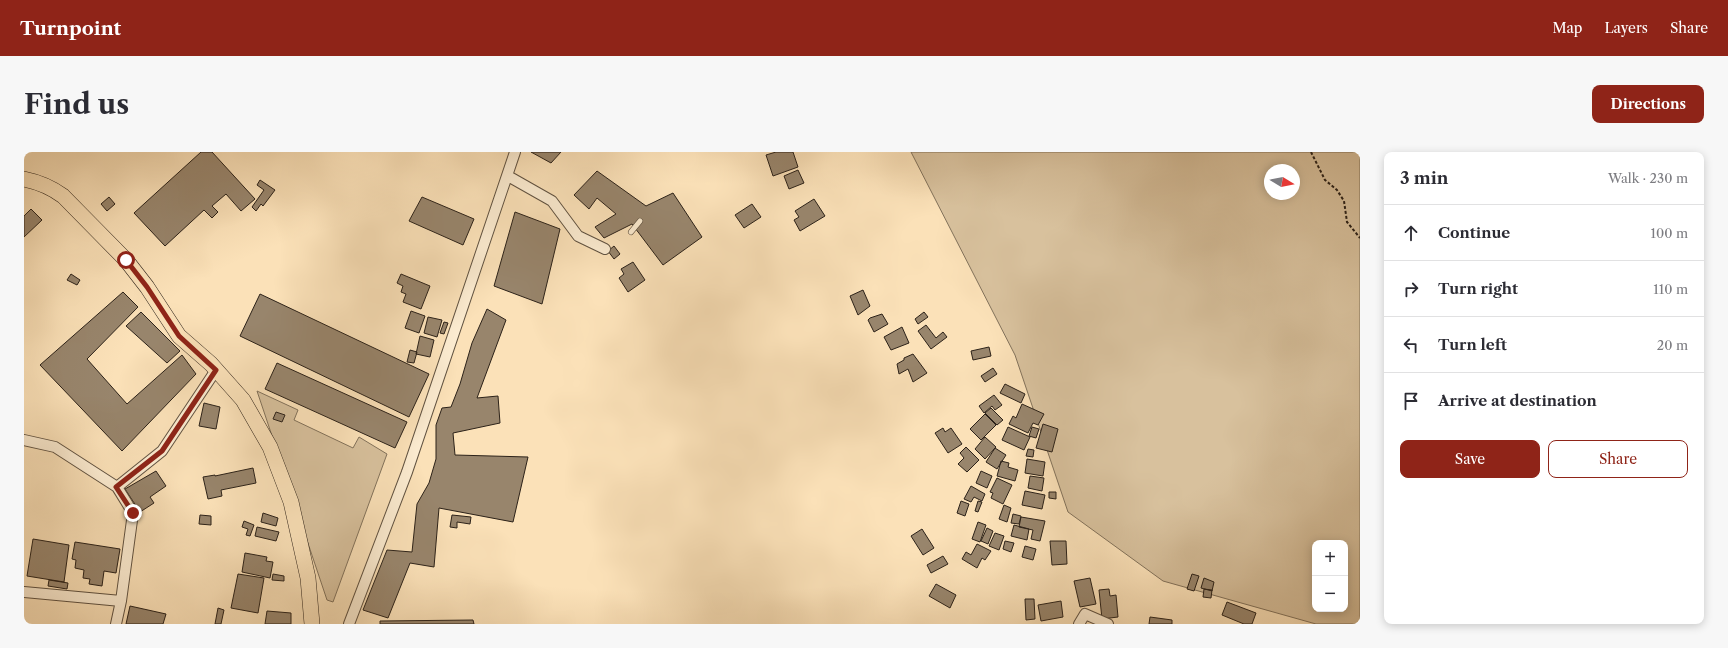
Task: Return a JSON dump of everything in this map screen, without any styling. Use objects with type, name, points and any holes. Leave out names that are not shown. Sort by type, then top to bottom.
[{"type":"main road","points":[[24,179],[38,182],[52,188],[63,196],[126,260],[147,287],[179,336],[216,370],[243,400],[270,447],[291,502],[308,578],[312,624]]},
{"type":"street","points":[[349,624],[407,472],[515,152]]},
{"type":"street","points":[[508,176],[552,201],[578,236],[605,249]]},
{"type":"street","points":[[116,487],[162,451],[216,370]]},
{"type":"street","points":[[24,440],[55,447],[116,487],[133,513],[121,601],[116,624]]},
{"type":"street","points":[[24,592],[121,601]]},
{"type":"street","points":[[1079,624],[1085,614],[1108,624]]},
{"type":"lane","points":[[631,232],[640,222]]},
{"type":"path","points":[[1311,152],[1325,180],[1337,190],[1344,201],[1347,222],[1360,238]]},
{"type":"shaded area","points":[[911,152],[1360,152],[1360,624],[1316,624],[1163,581],[1068,512],[1015,355]]},
{"type":"shaded area","points":[[257,391],[298,410],[294,420],[353,448],[359,437],[387,454],[333,602],[327,600]]},
{"type":"building","points":[[201,152],[212,152],[255,199],[241,211],[226,194],[212,206],[218,212],[212,218],[204,210],[165,246],[134,213]]},
{"type":"building","points":[[531,152],[561,152],[551,163]]},
{"type":"building","points":[[776,152],[793,152],[798,167],[773,176],[766,155]]},
{"type":"building","points":[[798,170],[804,183],[789,189],[784,176]]},
{"type":"building","points":[[597,171],[646,206],[673,193],[702,237],[663,265],[632,224],[604,238],[595,227],[616,214],[597,198],[589,209],[574,195]]},
{"type":"building","points":[[260,180],[275,190],[263,206],[261,204],[256,211],[252,207],[264,190],[257,185]]},
{"type":"building","points":[[109,197],[115,204],[107,211],[101,204]]},
{"type":"building","points":[[422,197],[474,219],[463,245],[409,221]]},
{"type":"building","points":[[814,199],[825,216],[800,231],[794,220],[799,217],[795,211]]},
{"type":"building","points":[[752,204],[761,217],[744,228],[735,215]]},
{"type":"building","points":[[31,209],[42,220],[24,237],[24,216]]},
{"type":"building","points":[[515,212],[560,229],[542,304],[494,286]]},
{"type":"building","points":[[614,246],[620,254],[614,259],[608,251]]},
{"type":"building","points":[[633,262],[645,280],[628,292],[619,278],[624,274],[621,269]]},
{"type":"building","points":[[71,274],[80,280],[77,285],[67,280]]},
{"type":"building","points":[[401,274],[430,286],[421,309],[403,302],[406,294],[401,292],[403,286],[397,283]]},
{"type":"building","points":[[863,290],[870,306],[858,315],[850,296]]},
{"type":"building","points":[[123,292],[138,307],[87,359],[127,404],[182,355],[196,374],[122,451],[40,365]]},
{"type":"building","points":[[260,294],[429,374],[409,417],[240,336]]},
{"type":"building","points":[[487,309],[506,320],[477,398],[498,396],[500,423],[453,433],[455,455],[528,457],[513,522],[439,508],[434,567],[410,563],[388,618],[363,610],[387,550],[412,552],[417,504],[429,483],[436,459],[436,425],[442,408],[451,407],[460,384],[472,343]]},
{"type":"building","points":[[411,311],[425,316],[419,333],[405,328]]},
{"type":"building","points":[[141,312],[180,351],[167,363],[126,326]]},
{"type":"building","points":[[924,312],[928,317],[918,324],[915,319]]},
{"type":"building","points":[[882,314],[888,324],[874,332],[868,320]]},
{"type":"building","points":[[428,317],[442,320],[437,337],[424,333]]},
{"type":"building","points":[[444,322],[448,323],[444,334],[440,333]]},
{"type":"building","points":[[926,325],[936,338],[943,332],[947,337],[931,349],[918,331]]},
{"type":"building","points":[[902,327],[909,343],[891,350],[884,337]]},
{"type":"building","points":[[420,336],[434,340],[430,357],[416,354]]},
{"type":"building","points":[[989,347],[991,356],[973,360],[971,351]]},
{"type":"building","points":[[410,350],[417,352],[414,363],[407,362]]},
{"type":"building","points":[[913,354],[927,373],[913,382],[908,369],[899,374],[897,364],[904,360],[904,358]]},
{"type":"building","points":[[277,363],[407,422],[395,448],[265,389]]},
{"type":"building","points":[[993,368],[997,374],[985,382],[981,376]]},
{"type":"building","points":[[1005,384],[1025,394],[1021,403],[1000,393]]},
{"type":"building","points":[[994,395],[1002,405],[995,410],[992,406],[984,413],[979,406]]},
{"type":"building","points":[[204,403],[220,407],[216,429],[199,426]]},
{"type":"building","points":[[1022,404],[1044,414],[1038,425],[1033,423],[1028,433],[1009,424],[1013,416],[1016,418]]},
{"type":"building","points":[[991,408],[1003,420],[997,425],[985,413]]},
{"type":"building","points":[[276,412],[285,415],[282,422],[273,419]]},
{"type":"building","points":[[985,414],[996,425],[981,440],[970,429]]},
{"type":"building","points":[[1043,424],[1058,429],[1052,452],[1036,448]]},
{"type":"building","points":[[1008,427],[1030,437],[1024,450],[1002,440]]},
{"type":"building","points":[[1032,427],[1039,429],[1036,438],[1029,436]]},
{"type":"building","points":[[943,428],[945,432],[951,428],[962,444],[948,453],[935,433]]},
{"type":"building","points":[[985,437],[996,447],[985,459],[975,449]]},
{"type":"building","points":[[966,447],[979,460],[967,472],[958,464],[964,458],[960,453]]},
{"type":"building","points":[[995,448],[1006,455],[997,469],[986,462]]},
{"type":"building","points":[[1028,449],[1034,450],[1033,457],[1026,456]]},
{"type":"building","points":[[1027,459],[1045,462],[1043,476],[1025,473]]},
{"type":"building","points":[[1001,461],[1009,463],[1008,467],[1018,470],[1015,481],[997,476]]},
{"type":"building","points":[[253,468],[256,483],[221,490],[222,496],[208,499],[203,477]]},
{"type":"building","points":[[156,471],[166,486],[150,497],[154,503],[140,512],[125,489]]},
{"type":"building","points":[[981,471],[992,476],[987,488],[976,483]]},
{"type":"building","points":[[1030,476],[1044,478],[1042,491],[1028,488]]},
{"type":"building","points":[[997,478],[1012,485],[1003,504],[991,498],[993,493],[990,492]]},
{"type":"building","points":[[971,486],[985,494],[982,501],[974,497],[971,502],[964,499]]},
{"type":"building","points":[[1025,491],[1045,495],[1042,509],[1022,505]]},
{"type":"building","points":[[1049,492],[1056,492],[1056,499],[1049,498]]},
{"type":"building","points":[[961,501],[969,504],[965,516],[957,513]]},
{"type":"building","points":[[978,501],[982,502],[978,512],[975,511]]},
{"type":"building","points":[[1004,505],[1011,508],[1007,522],[999,519]]},
{"type":"building","points":[[263,513],[278,518],[276,526],[261,522]]},
{"type":"building","points":[[1013,514],[1021,516],[1019,524],[1011,523]]},
{"type":"building","points":[[200,515],[211,516],[211,525],[199,524]]},
{"type":"building","points":[[452,515],[471,517],[470,524],[457,522],[457,528],[450,527]]},
{"type":"building","points":[[1021,517],[1045,521],[1040,541],[1031,539],[1033,530],[1019,527]]},
{"type":"building","points":[[244,521],[254,525],[250,536],[246,535],[248,529],[242,527]]},
{"type":"building","points":[[978,522],[986,525],[980,542],[972,539]]},
{"type":"building","points":[[1014,525],[1029,529],[1027,540],[1011,536]]},
{"type":"building","points":[[257,527],[279,532],[276,541],[255,536]]},
{"type":"building","points":[[987,528],[993,531],[988,544],[981,541]]},
{"type":"building","points":[[922,529],[934,548],[923,555],[911,536]]},
{"type":"building","points":[[995,533],[1004,536],[999,550],[989,546]]},
{"type":"building","points":[[33,539],[69,545],[64,582],[27,576]]},
{"type":"building","points":[[1005,541],[1014,543],[1011,552],[1003,549]]},
{"type":"building","points":[[1050,541],[1066,541],[1067,564],[1052,565]]},
{"type":"building","points":[[75,542],[120,549],[116,573],[104,571],[102,586],[89,584],[90,579],[83,578],[84,570],[75,568],[76,560],[72,559]]},
{"type":"building","points":[[977,544],[991,551],[985,560],[982,558],[977,568],[962,559],[966,552],[971,555]]},
{"type":"building","points":[[1025,546],[1036,549],[1033,560],[1022,557]]},
{"type":"building","points":[[245,553],[267,557],[266,561],[273,562],[270,578],[242,572]]},
{"type":"building","points":[[943,556],[948,564],[931,573],[927,565]]},
{"type":"building","points":[[238,574],[264,578],[258,613],[231,608]]},
{"type":"building","points":[[273,574],[284,576],[284,581],[272,580]]},
{"type":"building","points":[[1192,574],[1199,576],[1194,591],[1187,589]]},
{"type":"building","points":[[1090,578],[1096,604],[1080,607],[1074,581]]},
{"type":"building","points":[[1204,578],[1214,582],[1212,591],[1201,588]]},
{"type":"building","points":[[49,580],[68,583],[67,589],[48,586]]},
{"type":"building","points":[[936,584],[956,595],[950,608],[929,596]]},
{"type":"building","points":[[1109,589],[1110,596],[1116,595],[1118,617],[1102,619],[1099,590]]},
{"type":"building","points":[[1204,589],[1212,590],[1211,598],[1203,597]]},
{"type":"building","points":[[1025,599],[1034,599],[1035,619],[1026,620]]},
{"type":"building","points":[[1061,601],[1063,617],[1041,621],[1038,605]]},
{"type":"building","points":[[1227,602],[1256,613],[1252,624],[1244,624],[1222,615]]},
{"type":"building","points":[[130,606],[166,614],[163,624],[126,624]]},
{"type":"building","points":[[218,608],[224,610],[221,624],[215,624]]},
{"type":"building","points":[[267,611],[291,613],[291,624],[265,624]]},
{"type":"building","points":[[1150,617],[1172,620],[1172,624],[1149,624]]},
{"type":"building","points":[[473,620],[474,624],[380,624],[380,621]]},
{"type":"route","points":[[126,260],[147,287],[179,336],[216,370],[162,451],[116,487],[133,513]]}]
